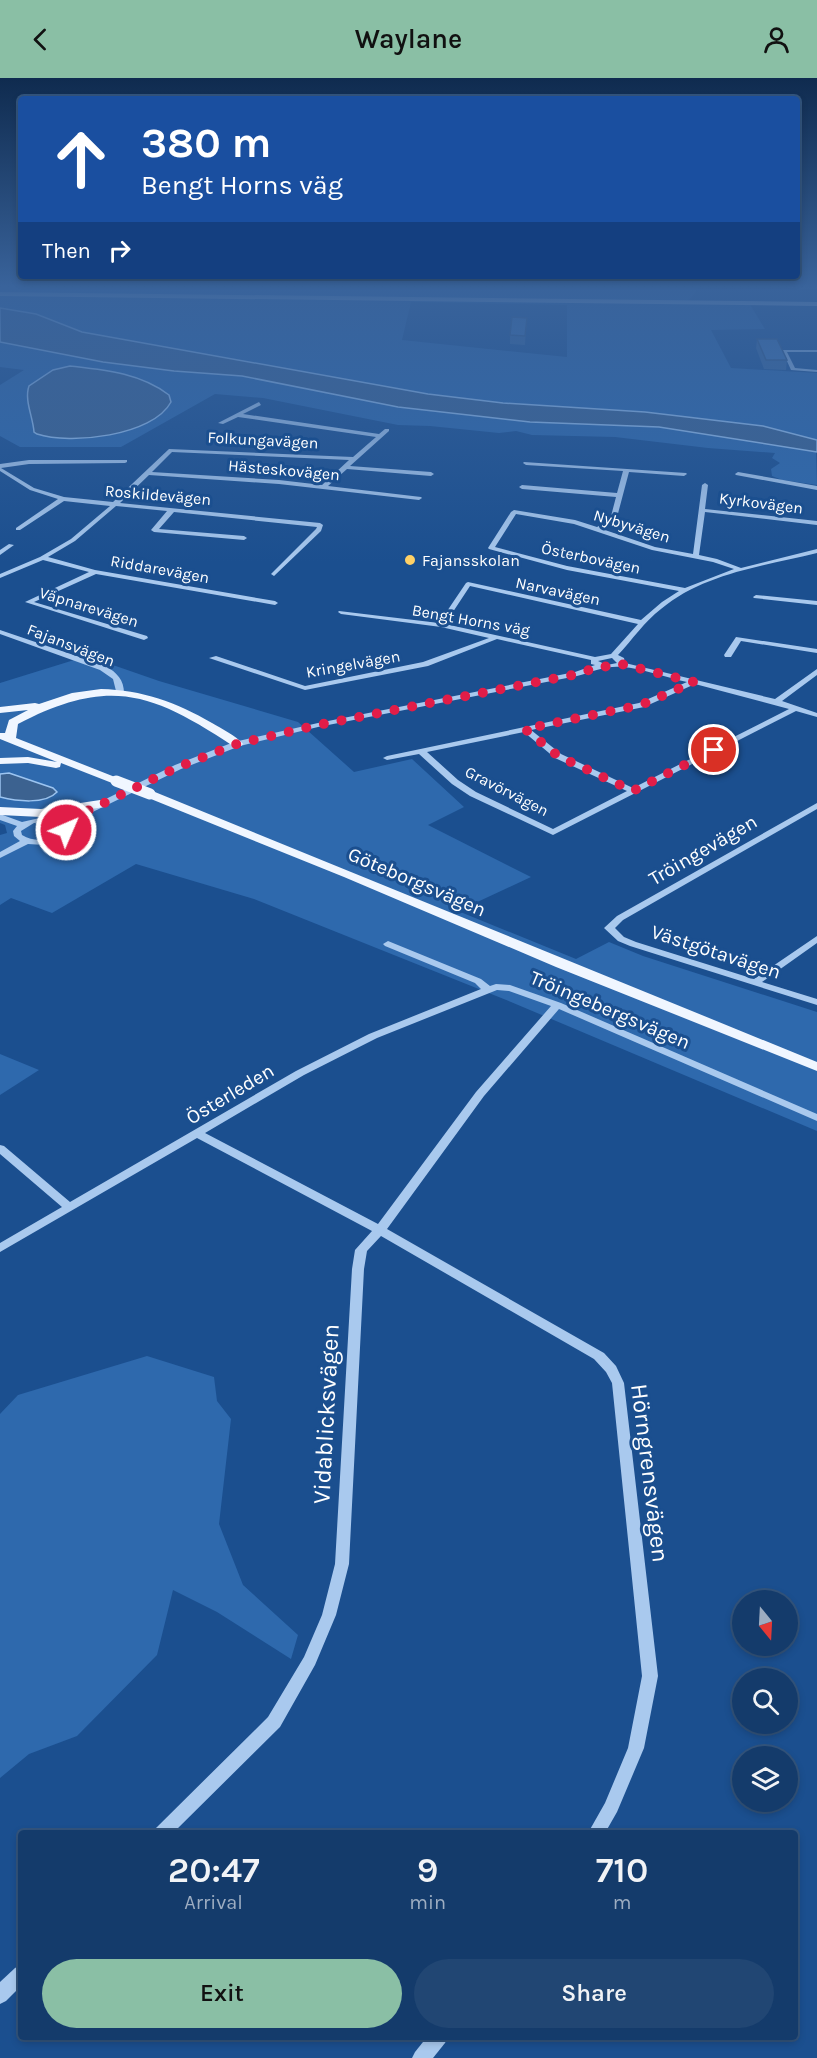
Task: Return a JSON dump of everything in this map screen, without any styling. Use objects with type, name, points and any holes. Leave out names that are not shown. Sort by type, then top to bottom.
[{"type":"main road","points":[[113,783],[5,737],[10,732],[13,722],[50,704],[83,694],[131,693],[165,702],[237,744]]},
{"type":"main road","points":[[0,710],[50,704]]},
{"type":"main road","points":[[0,761],[28,760],[53,764],[113,783]]},
{"type":"main road","name":"Göteborgsvägen","points":[[113,783],[349,874],[561,964],[817,1067]]},
{"type":"main road","points":[[0,811],[41,813],[100,804]]},
{"type":"street","points":[[221,423],[259,404]]},
{"type":"street","points":[[237,415],[380,436]]},
{"type":"street","points":[[323,487],[387,429]]},
{"type":"street","name":"Folkungavägen","points":[[147,473],[171,450],[182,448],[354,459]]},
{"type":"street","points":[[0,468],[29,462],[125,461]]},
{"type":"street","points":[[526,463],[684,474]]},
{"type":"street","points":[[346,467],[431,474]]},
{"type":"street","name":"Roskildevägen","points":[[0,468],[11,480],[63,499],[320,525],[319,530],[274,574]]},
{"type":"street","points":[[598,529],[612,521],[626,471]]},
{"type":"street","points":[[0,576],[42,558],[73,540],[147,473]]},
{"type":"street","name":"Hästeskovägen","points":[[147,473],[323,487],[418,498]]},
{"type":"street","points":[[738,474],[817,488]]},
{"type":"street","points":[[696,556],[705,485]]},
{"type":"street","points":[[522,487],[619,495]]},
{"type":"street","points":[[18,529],[63,499]]},
{"type":"street","points":[[172,510],[154,530],[244,538]]},
{"type":"street","name":"Kyrkovägen","points":[[702,510],[817,523]]},
{"type":"street","name":"Nybyvägen","points":[[491,548],[514,512],[553,518],[598,529],[654,549],[696,556],[741,570]]},
{"type":"street","points":[[0,553],[11,545]]},
{"type":"street","name":"Österbovägen","points":[[491,548],[567,568],[686,590]]},
{"type":"street","points":[[0,818],[23,825],[45,819],[63,823],[178,767],[237,744],[318,725],[578,674],[597,662],[613,656],[663,604],[686,590],[741,570],[817,551]]},
{"type":"street","name":"Riddarevägen","points":[[42,558],[95,572],[275,603]]},
{"type":"street","name":"Väpnarevägen","points":[[95,572],[28,602],[144,638]]},
{"type":"street","name":"Narvavägen","points":[[441,625],[468,584],[644,622]]},
{"type":"street","points":[[756,597],[817,603]]},
{"type":"street","name":"Bengt Horns väg","points":[[340,612],[441,625],[597,662]]},
{"type":"street","name":"Fajansvägen","points":[[0,633],[103,668],[117,677],[120,682],[120,693]]},
{"type":"street","name":"Kringelvägen","points":[[213,658],[305,688],[425,664],[497,637]]},
{"type":"street","points":[[728,654],[739,639],[817,651]]},
{"type":"street","points":[[613,656],[620,659],[621,664]]},
{"type":"street","points":[[597,662],[611,667],[621,664],[776,702],[817,715]]},
{"type":"street","points":[[776,702],[817,671]]},
{"type":"street","points":[[387,758],[641,705],[694,682]]},
{"type":"street","points":[[525,729],[558,756],[633,791],[796,708]]},
{"type":"street","name":"Gravörvägen","points":[[422,751],[455,782],[473,794],[553,832],[633,791]]},
{"type":"street","name":"Tröingevägen","points":[[609,928],[620,918],[817,807]]},
{"type":"street","points":[[0,855],[27,841],[40,842],[57,838],[66,830],[63,823]]},
{"type":"street","points":[[23,825],[17,833],[27,841]]},
{"type":"street","name":"Västgötavägen","points":[[609,928],[633,945],[817,1002]]},
{"type":"street","points":[[754,983],[817,939]]},
{"type":"street","name":"Tröingebergsvägen","points":[[388,944],[478,981],[488,989],[510,988],[557,1005],[817,1118]]},
{"type":"street","name":"Österleden","points":[[0,1248],[300,1073],[373,1036],[488,989]]},
{"type":"street","name":"Vidablicksvägen","points":[[165,1830],[273,1722],[310,1660],[329,1615],[342,1564],[358,1269],[361,1250],[380,1230],[480,1094],[557,1005]]},
{"type":"street","name":"Hörngrensvägen","points":[[198,1134],[380,1230],[599,1356],[611,1369],[618,1383],[650,1676],[636,1748],[611,1807],[598,1830]]},
{"type":"street","points":[[0,1148],[69,1207]]},
{"type":"street","points":[[0,1995],[18,1977]]},
{"type":"street","points":[[422,2058],[437,2040]]},
{"type":"shaded area","points":[[11,378],[45,378],[27,397],[33,417],[34,431],[43,436],[92,436],[169,395],[137,378],[254,378],[398,407],[530,422],[659,427],[816,451],[817,485],[782,480],[772,476],[771,469],[780,463],[772,458],[775,453],[615,437],[532,435],[516,431],[499,433],[398,425],[263,398],[215,394],[121,447],[20,447],[0,436],[0,385]]},
{"type":"shaded area","points":[[40,378],[137,378],[169,395],[171,402],[161,414],[129,430],[89,438],[51,437],[34,432],[28,403],[29,386]]},
{"type":"shaded area","points":[[254,378],[341,378],[428,394],[503,403],[645,412],[763,426],[817,440],[817,452],[659,427],[530,422],[398,407]]},
{"type":"shaded area","points":[[341,378],[817,378],[817,440],[763,426],[645,412],[503,403],[428,394]]},
{"type":"shaded area","points":[[87,656],[159,681],[298,722],[354,772],[412,759],[464,807],[428,825],[531,877],[458,911],[576,959],[609,942],[643,956],[817,1012],[817,1131],[511,1002],[254,899],[136,864],[52,913],[11,898],[0,905],[0,835],[7,833],[5,825],[0,823],[0,683]]},
{"type":"shaded area","points":[[9,773],[53,788],[57,792],[38,800],[22,801],[0,797],[0,774]]},
{"type":"shaded area","points":[[0,1054],[39,1070],[0,1095]]},
{"type":"shaded area","points":[[147,1356],[214,1377],[217,1401],[231,1419],[219,1524],[243,1585],[298,1635],[291,1659],[217,1612],[173,1590],[157,1655],[77,1736],[29,1754],[0,1778],[0,1414],[18,1395]]},
{"type":"place","name":"Fajansskolan","points":[[410,560]]},
{"type":"route","points":[[66,830],[63,823],[140,784],[210,753],[237,744],[318,725],[578,674],[600,666],[611,667],[621,664],[694,682],[641,705],[525,729],[558,756],[633,791],[714,750]]}]
